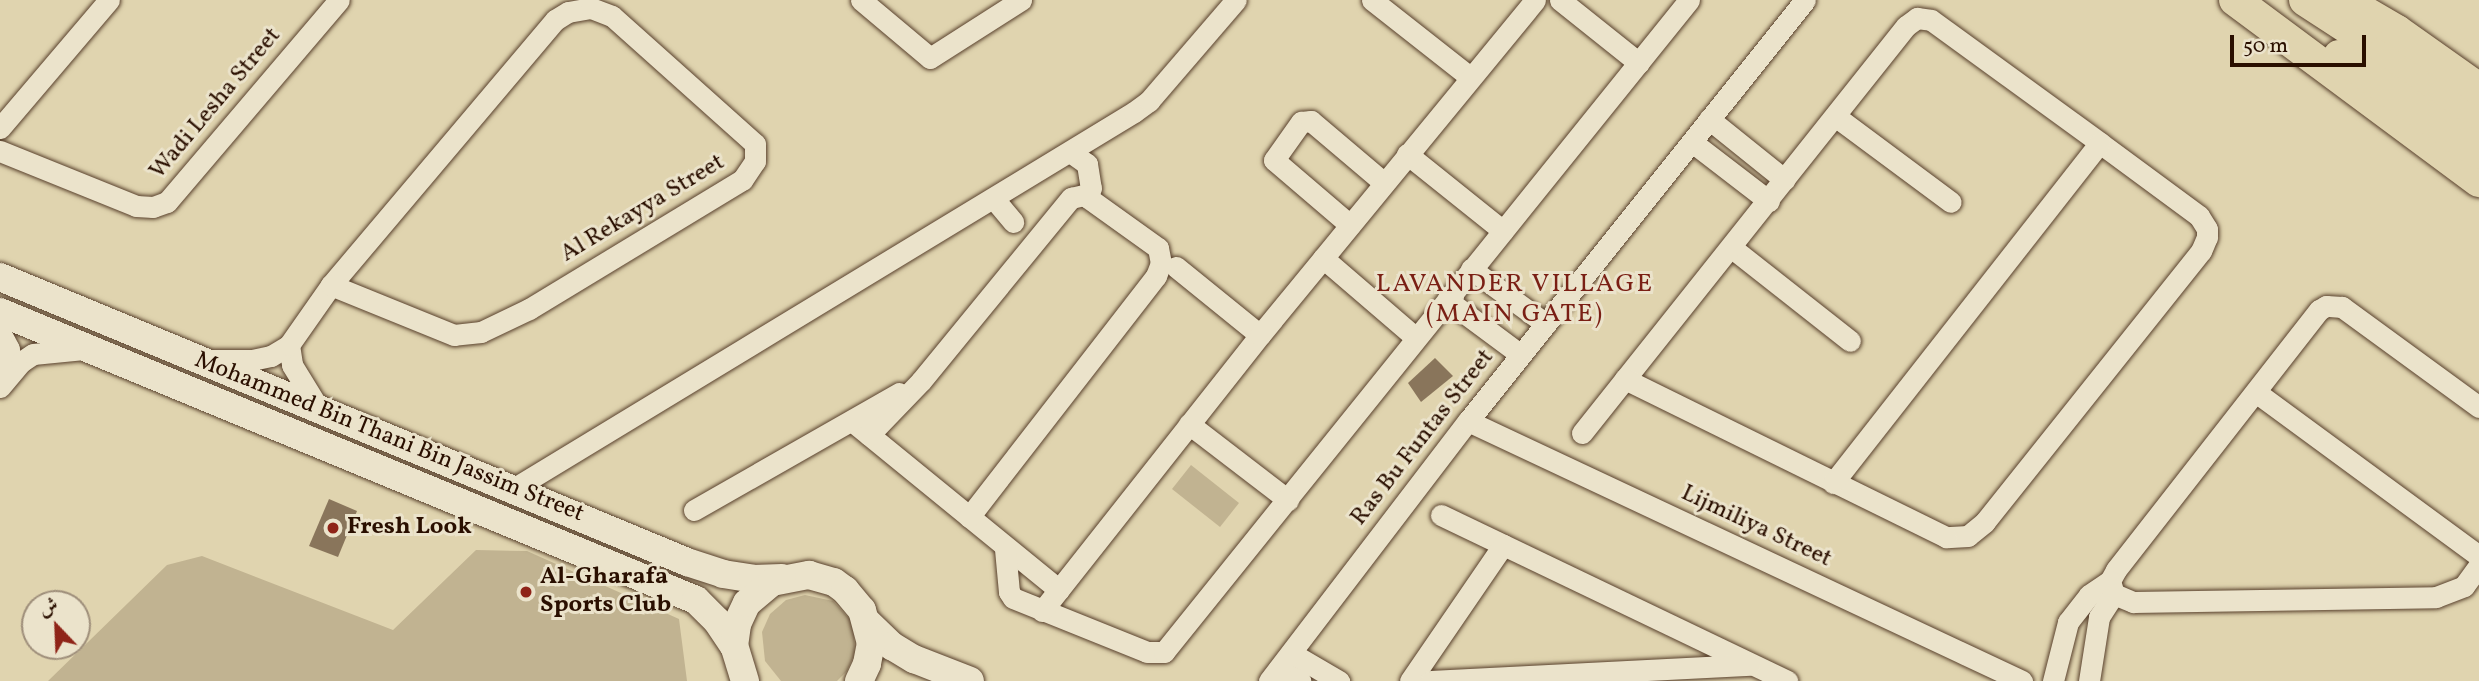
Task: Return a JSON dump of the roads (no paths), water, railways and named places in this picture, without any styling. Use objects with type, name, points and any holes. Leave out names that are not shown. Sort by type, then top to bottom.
[{"type":"main road","points":[[2235,0],[2479,181]]},
{"type":"main road","points":[[2248,0],[2376,79],[2479,153]]},
{"type":"main road","points":[[2305,0],[2479,118]]},
{"type":"main road","points":[[2344,0],[2397,31],[2479,89]]},
{"type":"main road","name":"Mohammed Bin Thani Bin Jassim Street","points":[[0,277],[723,574],[782,578],[809,575],[834,582],[855,599],[867,622]]},
{"type":"main road","name":"Mohammed Bin Thani Bin Jassim Street","points":[[0,312],[696,600],[717,621],[740,669]]},
{"type":"main road","points":[[740,669],[737,624],[747,603],[762,588],[782,578]]},
{"type":"main road","points":[[859,681],[870,654],[867,622]]},
{"type":"main road","points":[[867,622],[892,646],[914,659],[970,681]]},
{"type":"street","points":[[0,128],[109,0]]},
{"type":"street","name":"Wadi Lesha Street","points":[[0,151],[136,205],[153,207],[167,202],[340,0]]},
{"type":"street","points":[[861,0],[930,58],[1021,0]]},
{"type":"street","points":[[513,489],[994,199],[1149,101],[1236,0]]},
{"type":"street","points":[[1042,611],[1260,335],[1535,0]]},
{"type":"street","points":[[1560,0],[1639,63]]},
{"type":"street","points":[[1005,549],[1010,592],[1020,602],[1147,652],[1164,652],[1689,0]]},
{"type":"street","name":"Ras Bu Funtas Street","points":[[1279,668],[1468,421],[1804,0]]},
{"type":"street","points":[[1379,2],[1470,76]]},
{"type":"street","name":"Al Rekayya Street","points":[[289,345],[331,285],[555,20],[568,12],[591,8],[612,16],[755,144],[755,161],[742,180],[529,309],[481,332],[454,335],[434,329],[331,285]]},
{"type":"street","points":[[1582,433],[1625,379],[1732,248],[1911,21],[1924,18],[2100,143],[2199,216],[2207,237],[2201,251],[1978,531],[1968,537],[1946,537],[1625,379]]},
{"type":"street","points":[[1835,116],[1951,202]]},
{"type":"street","points":[[1709,119],[1785,180]]},
{"type":"street","points":[[1350,225],[1274,160],[1301,122],[1311,121],[1384,183]]},
{"type":"street","points":[[1692,142],[1769,201]]},
{"type":"street","points":[[1833,483],[2100,143]]},
{"type":"street","points":[[1070,152],[1087,164],[1091,188],[1087,197]]},
{"type":"street","points":[[1407,154],[1503,231]]},
{"type":"street","points":[[869,435],[921,381],[1070,198],[1076,195],[1087,197],[1158,248],[1161,263],[1156,276],[969,517]]},
{"type":"street","points":[[994,199],[1013,222]]},
{"type":"street","points":[[1732,248],[1850,341]]},
{"type":"street","points":[[1324,258],[1416,337]]},
{"type":"street","points":[[1176,267],[1260,335]]},
{"type":"street","points":[[1471,269],[1546,324]]},
{"type":"street","points":[[1447,300],[1521,355]]},
{"type":"street","points":[[2089,681],[2099,617],[2112,588],[2116,570],[2257,393],[2319,310],[2334,305],[2342,307],[2479,407]]},
{"type":"street","points":[[0,332],[9,349],[5,381]]},
{"type":"street","points":[[198,359],[252,360],[271,356],[289,345],[292,365],[319,409]]},
{"type":"street","points":[[5,381],[33,354],[90,349]]},
{"type":"street","points":[[694,510],[921,381]]},
{"type":"street","points":[[2257,393],[2479,556]]},
{"type":"street","points":[[852,421],[1005,549],[1059,590]]},
{"type":"street","name":"Lijmiliya Street","points":[[1468,421],[2022,681]]},
{"type":"street","points":[[1189,424],[1288,500]]},
{"type":"street","points":[[1441,515],[1787,681]]},
{"type":"street","points":[[1410,681],[1503,545]]},
{"type":"street","points":[[2053,681],[2068,622],[2089,595],[2112,588],[2133,601],[2436,597],[2464,586],[2479,565]]},
{"type":"street","points":[[1431,681],[1753,665]]},
{"type":"street","points":[[1279,668],[1301,681]]},
{"type":"street","points":[[1279,668],[1339,681]]},
{"type":"place","name":"Fresh Look","points":[[333,528]]},
{"type":"place","name":"Al-Gharafa Sports Club","points":[[526,592]]},
{"type":"district","name":"LAVANDER VILLAGE (MAIN GATE)","points":[[1515,300]]}]
